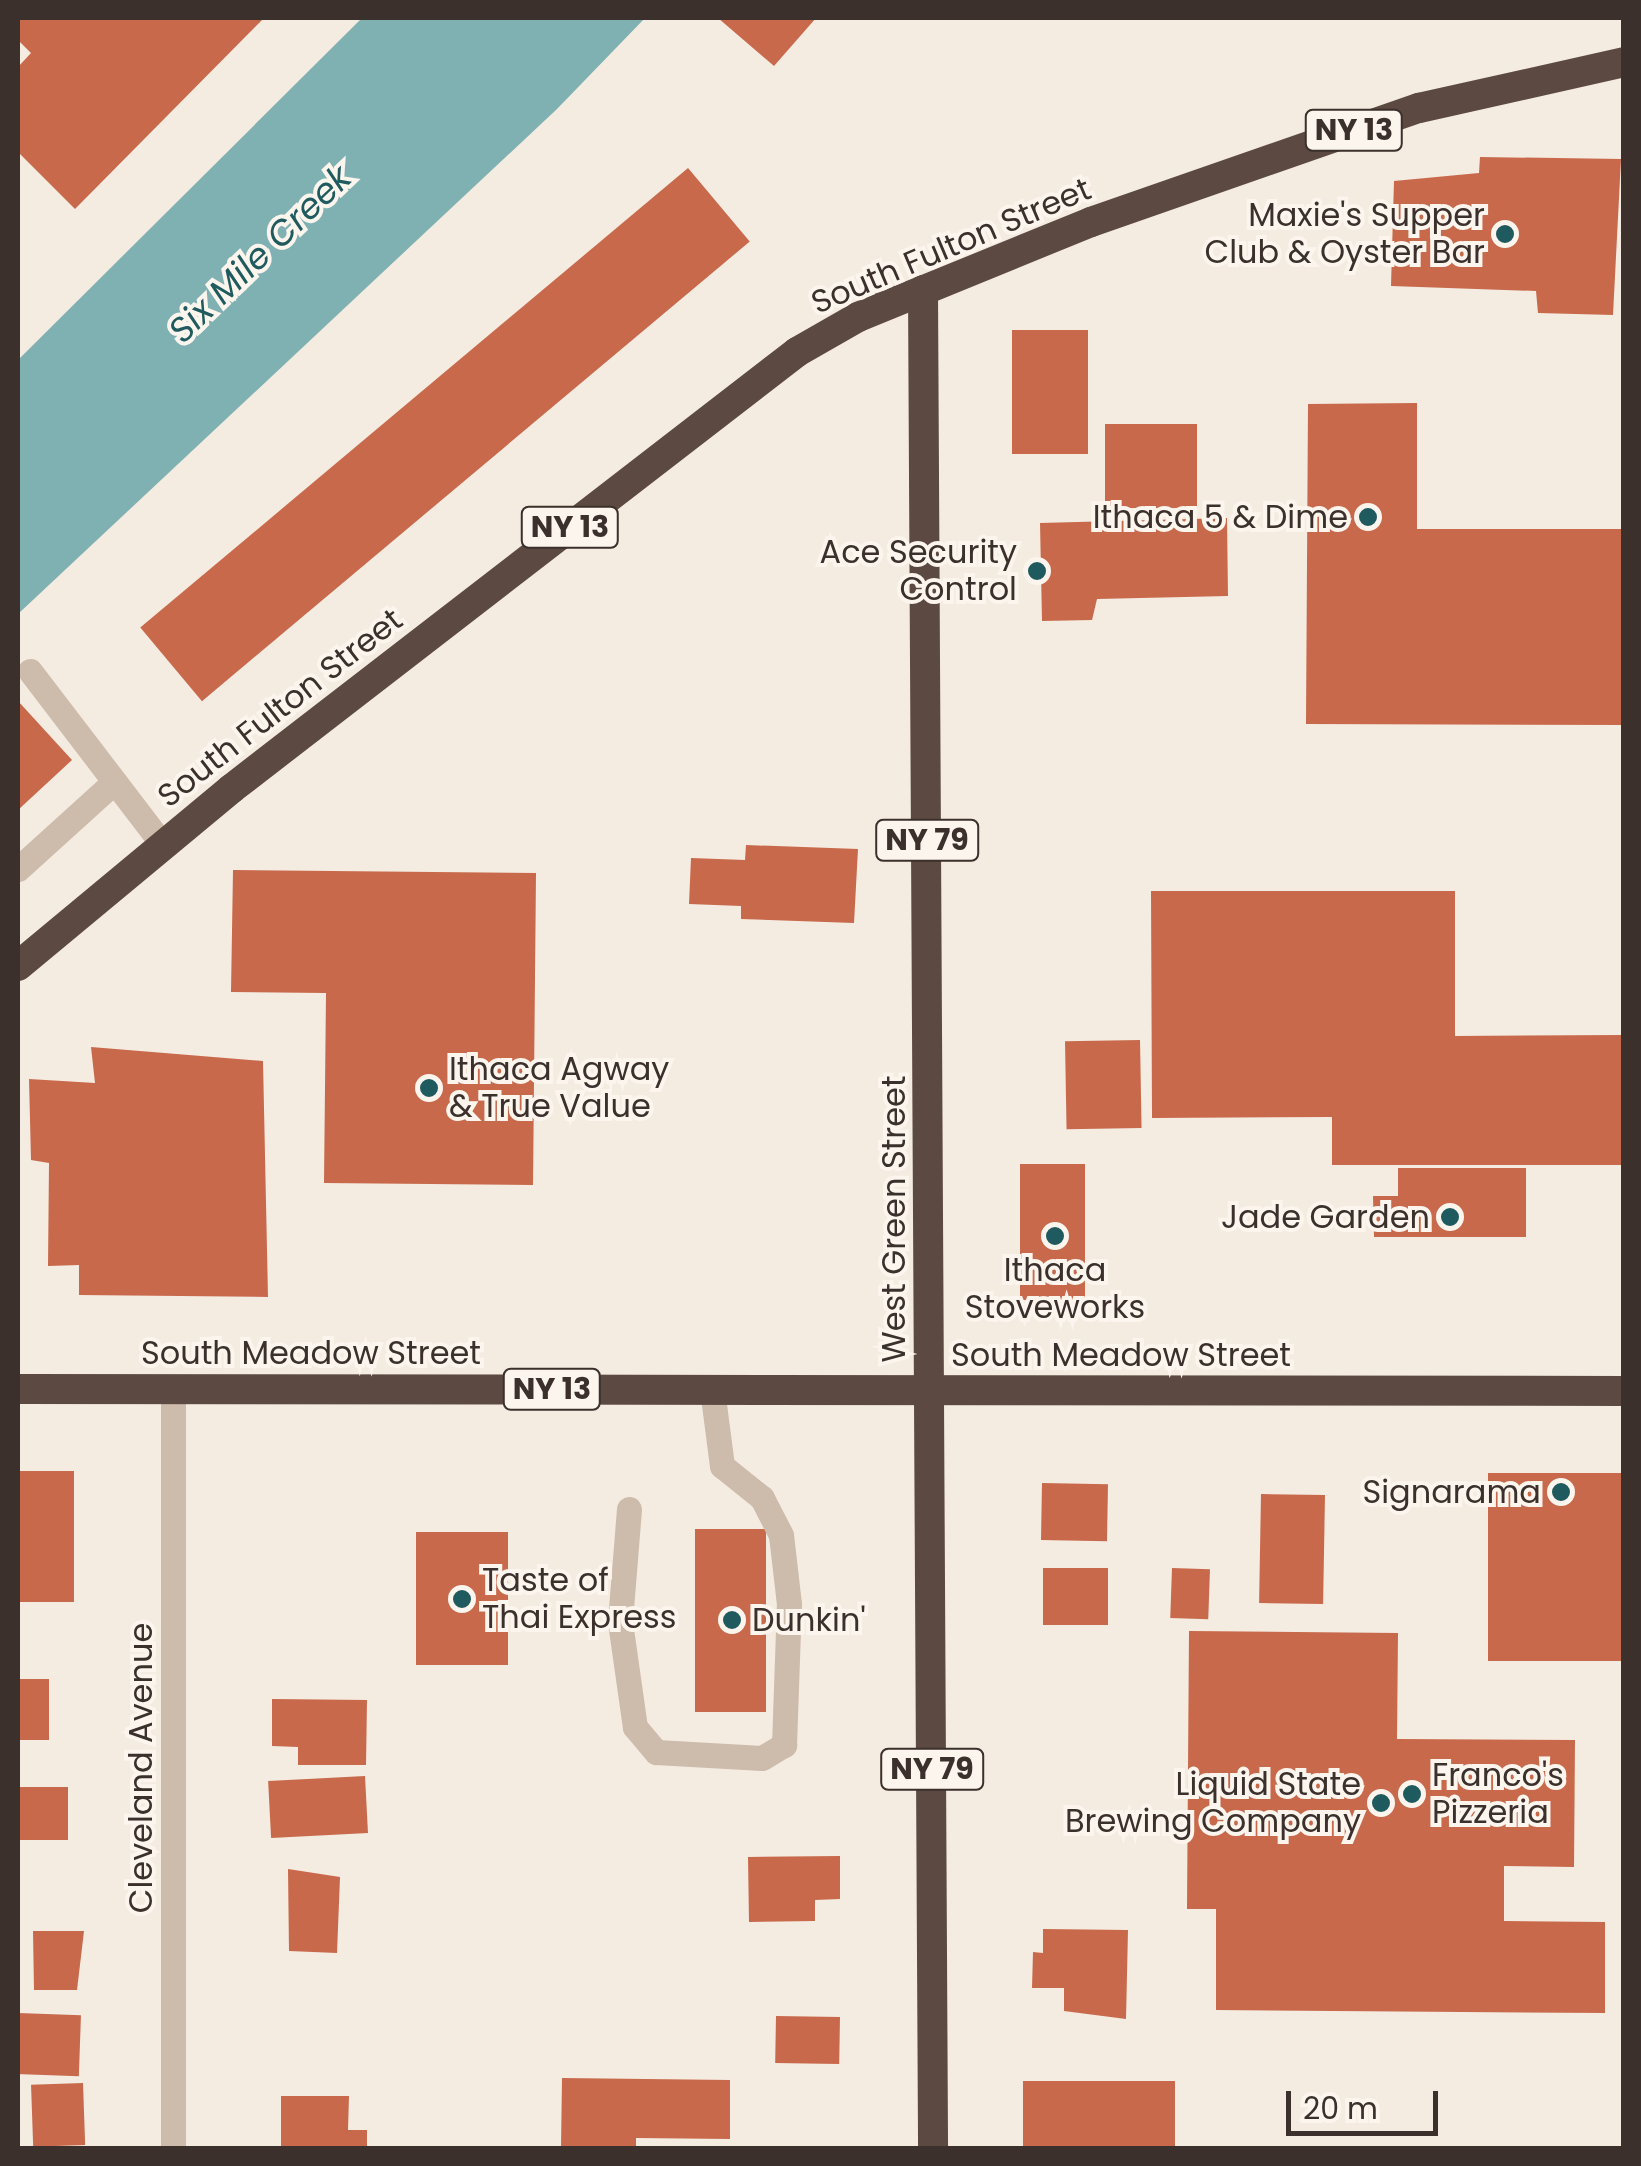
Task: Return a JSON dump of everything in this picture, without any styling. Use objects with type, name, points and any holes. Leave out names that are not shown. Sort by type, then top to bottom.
[{"type":"highway","name":"South Fulton Street","points":[[18,966],[163,845],[796,352],[923,290],[1091,222],[1419,108],[1624,62]]},
{"type":"highway","name":"West Green Street","points":[[923,290],[933,2148]]},
{"type":"highway","name":"South Meadow Street","points":[[18,1390],[1624,1392]]},
{"type":"street","points":[[30,671],[163,845]]},
{"type":"street","points":[[18,870],[114,782]]},
{"type":"street","name":"Cleveland Avenue","points":[[174,1388],[174,2148]]},
{"type":"street","points":[[629,1509],[620,1622],[635,1727],[656,1752],[762,1758],[784,1745],[789,1604],[780,1536],[762,1498],[722,1466],[712,1390]]},
{"type":"water","name":"Six Mile Creek","points":[[362,18],[645,18],[557,109],[18,614],[18,360]]},
{"type":"building","points":[[18,18],[264,18],[75,209],[18,152],[18,67],[31,53],[18,40]]},
{"type":"building","points":[[718,18],[816,18],[774,66]]},
{"type":"building","name":"Maxie's Supper Club & Oyster Bar","points":[[1480,157],[1621,159],[1613,315],[1538,313],[1536,291],[1391,286],[1394,181],[1479,173]]},
{"type":"building","points":[[688,168],[750,242],[202,701],[140,628]]},
{"type":"building","points":[[1012,330],[1088,330],[1088,454],[1012,454]]},
{"type":"building","points":[[1417,403],[1417,529],[1624,529],[1624,725],[1306,724],[1308,404]]},
{"type":"building","points":[[1105,424],[1197,424],[1197,508],[1105,508]]},
{"type":"building","points":[[1227,518],[1228,596],[1097,599],[1092,620],[1042,621],[1040,523]]},
{"type":"building","points":[[18,701],[72,760],[18,810]]},
{"type":"building","points":[[746,845],[858,849],[854,923],[741,919],[741,906],[689,904],[691,858],[745,860]]},
{"type":"building","name":"Ithaca Agway & True Value","points":[[233,870],[536,873],[533,1185],[324,1183],[326,993],[231,992]]},
{"type":"building","points":[[1151,891],[1455,891],[1455,1036],[1624,1035],[1624,1165],[1332,1165],[1332,1117],[1152,1118]]},
{"type":"building","points":[[1140,1040],[1142,1128],[1067,1129],[1065,1041]]},
{"type":"building","points":[[91,1047],[263,1061],[268,1297],[79,1295],[79,1265],[48,1266],[49,1163],[31,1160],[29,1079],[95,1083]]},
{"type":"building","points":[[1020,1164],[1085,1164],[1085,1300],[1020,1300]]},
{"type":"building","name":"Jade Garden","points":[[1398,1168],[1526,1168],[1526,1237],[1374,1237],[1373,1196],[1398,1196]]},
{"type":"building","points":[[18,1471],[74,1471],[74,1602],[18,1602]]},
{"type":"building","points":[[1488,1473],[1624,1473],[1624,1661],[1488,1661]]},
{"type":"building","points":[[1042,1483],[1108,1484],[1107,1541],[1041,1540]]},
{"type":"building","points":[[1261,1494],[1325,1495],[1323,1604],[1259,1603]]},
{"type":"building","name":"Dunkin'","points":[[695,1529],[766,1529],[766,1712],[695,1712]]},
{"type":"building","name":"Taste of Thai Express","points":[[416,1532],[508,1532],[508,1665],[416,1665]]},
{"type":"building","points":[[1043,1568],[1108,1568],[1108,1625],[1043,1625]]},
{"type":"building","points":[[1172,1568],[1210,1569],[1208,1619],[1170,1618]]},
{"type":"building","name":"Liquid State Brewing Company","points":[[1189,1631],[1398,1633],[1397,1739],[1575,1740],[1574,1867],[1504,1866],[1504,1921],[1605,1922],[1605,2013],[1216,2010],[1216,1909],[1187,1909]]},
{"type":"building","points":[[18,1679],[49,1679],[49,1740],[18,1740]]},
{"type":"building","points":[[272,1699],[367,1700],[366,1765],[298,1765],[298,1747],[272,1746]]},
{"type":"building","points":[[365,1776],[368,1833],[271,1838],[268,1781]]},
{"type":"building","points":[[18,1787],[68,1787],[68,1840],[18,1840]]},
{"type":"building","points":[[840,1856],[840,1899],[815,1900],[815,1921],[749,1922],[748,1857]]},
{"type":"building","points":[[288,1869],[340,1877],[337,1953],[289,1951]]},
{"type":"building","points":[[1043,1929],[1128,1930],[1126,2019],[1064,2011],[1064,1988],[1032,1988],[1033,1952],[1043,1953]]},
{"type":"building","points":[[33,1931],[84,1931],[77,1990],[34,1990]]},
{"type":"building","points":[[18,2013],[81,2015],[79,2076],[18,2074]]},
{"type":"building","points":[[776,2016],[840,2017],[839,2064],[775,2063]]},
{"type":"building","points":[[562,2078],[730,2080],[730,2139],[636,2138],[636,2148],[561,2148]]},
{"type":"building","points":[[1023,2081],[1175,2081],[1175,2148],[1023,2148]]},
{"type":"building","points":[[83,2083],[85,2145],[33,2147],[31,2085]]},
{"type":"building","points":[[281,2096],[349,2096],[348,2130],[367,2130],[367,2148],[281,2148]]},
{"type":"place","name":"Maxie's Supper Club & Oyster Bar","points":[[1505,234]]},
{"type":"place","name":"Ithaca 5 & Dime","points":[[1368,517]]},
{"type":"place","name":"Ace Security Control","points":[[1037,571]]},
{"type":"place","name":"Ithaca Agway & True Value","points":[[429,1088]]},
{"type":"place","name":"Jade Garden","points":[[1450,1217]]},
{"type":"place","name":"Ithaca Stoveworks","points":[[1055,1236]]},
{"type":"place","name":"Signarama","points":[[1561,1492]]},
{"type":"place","name":"Taste of Thai Express","points":[[462,1599]]},
{"type":"place","name":"Dunkin'","points":[[732,1620]]},
{"type":"place","name":"Franco's Pizzeria","points":[[1412,1794]]},
{"type":"place","name":"Liquid State Brewing Company","points":[[1381,1803]]}]
